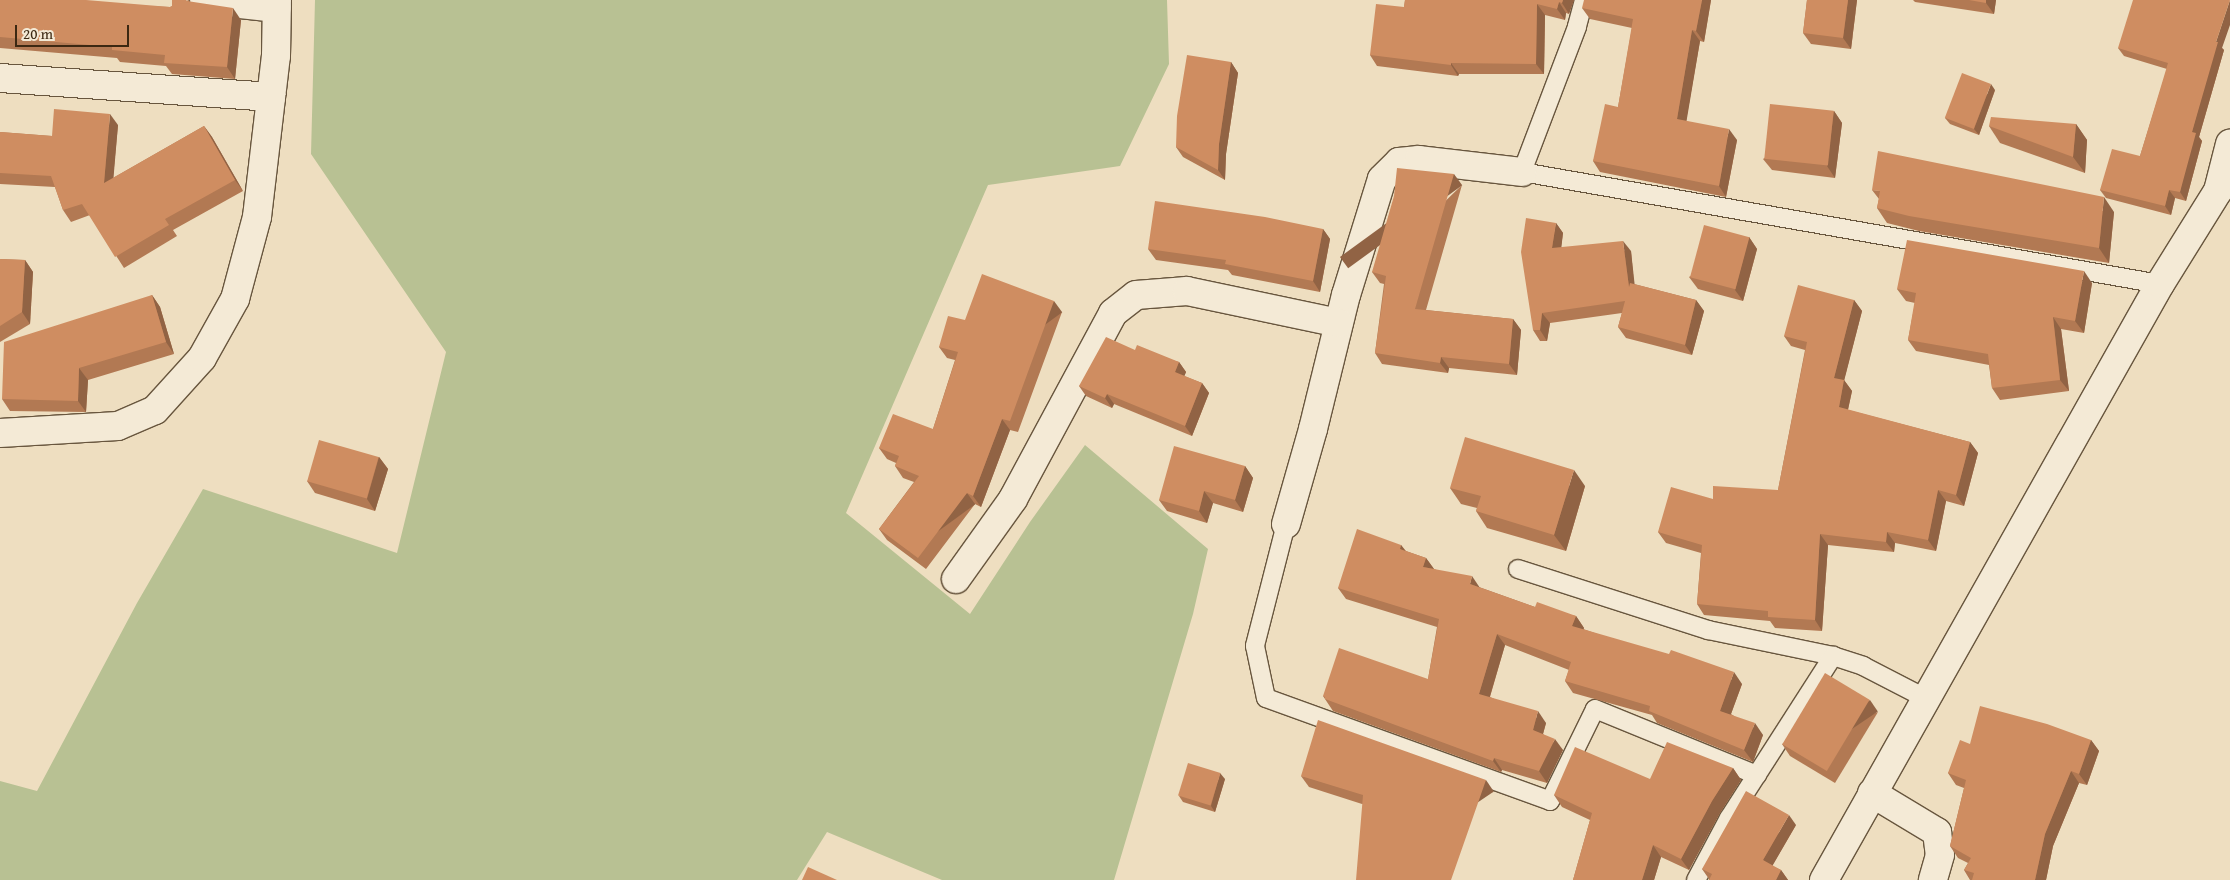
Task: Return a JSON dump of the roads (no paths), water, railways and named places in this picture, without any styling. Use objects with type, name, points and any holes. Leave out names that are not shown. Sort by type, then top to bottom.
[{"type":"street","points":[[0,433],[118,426],[155,410],[202,358],[235,299],[257,217],[276,56],[277,4],[204,0]]},
{"type":"street","points":[[0,78],[271,97]]},
{"type":"street","points":[[1824,880],[2160,284],[2224,196],[2230,144]]},
{"type":"street","points":[[1286,524],[1340,322],[1382,179],[1399,162],[1419,160],[1522,172]]},
{"type":"street","points":[[956,579],[1013,499],[1113,313],[1136,295],[1187,292],[1340,322]]},
{"type":"street","points":[[1872,793],[1937,832],[1940,854],[1933,880]]},
{"type":"lane","points":[[1584,0],[1574,36],[1522,172],[2160,284]]},
{"type":"lane","points":[[1286,524],[1255,646],[1266,698],[1550,801],[1596,709],[1757,775]]},
{"type":"lane","points":[[1518,569],[1708,630],[1833,656],[1863,666],[1927,699]]},
{"type":"lane","points":[[1696,880],[1729,818],[1833,656]]}]
